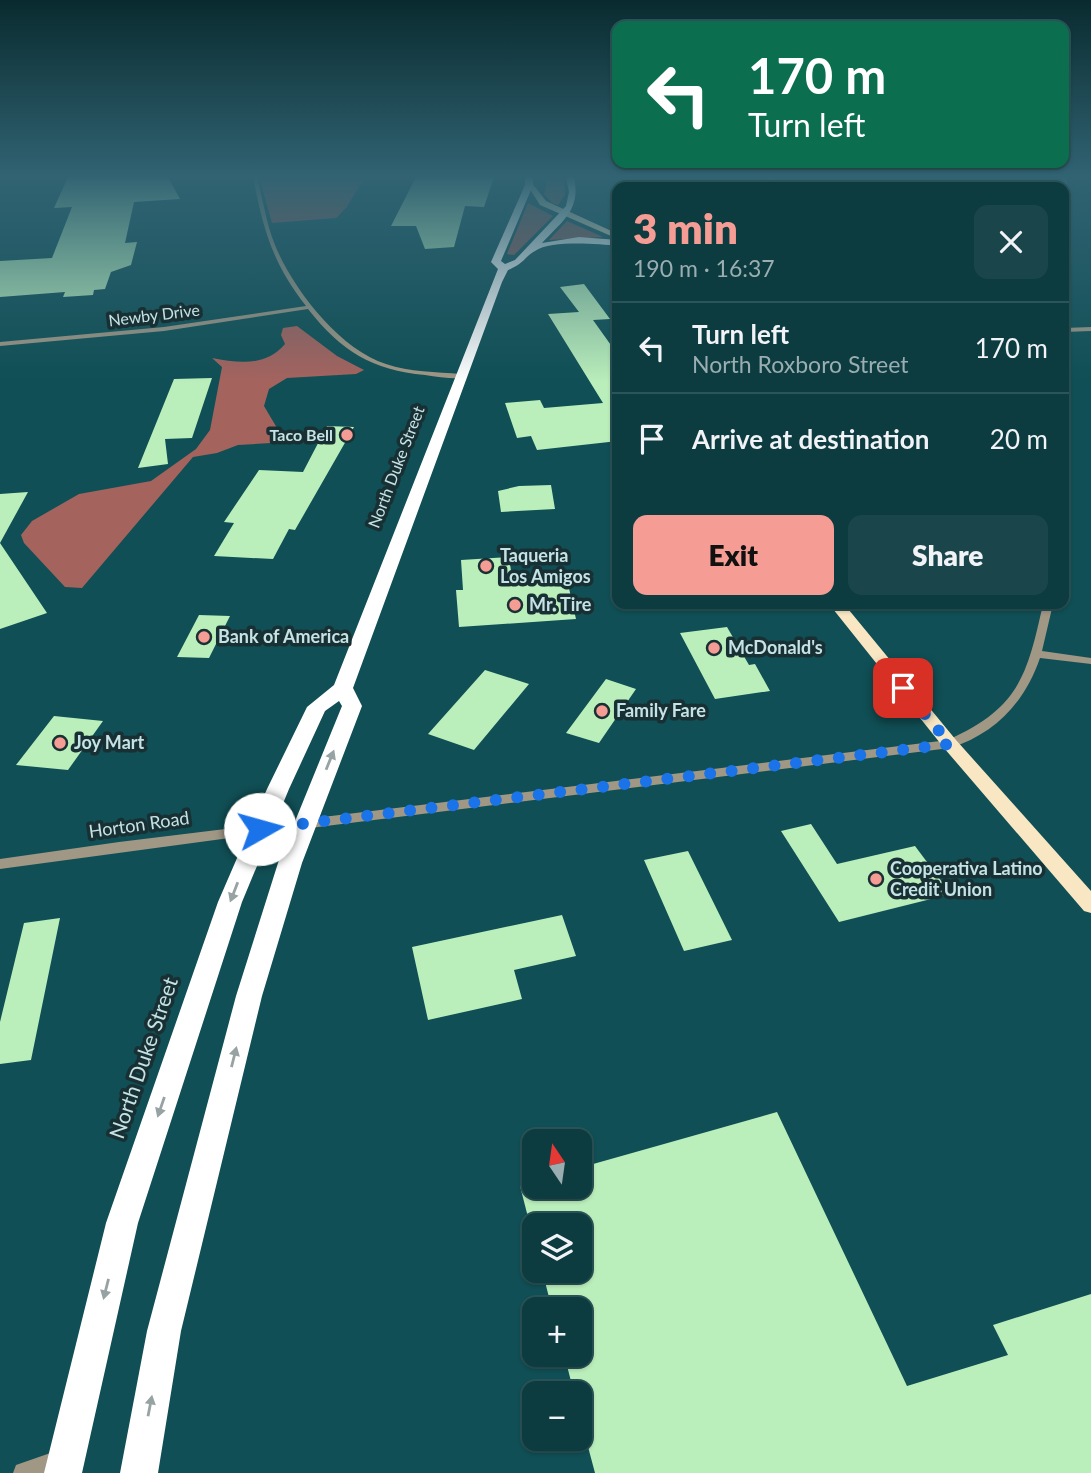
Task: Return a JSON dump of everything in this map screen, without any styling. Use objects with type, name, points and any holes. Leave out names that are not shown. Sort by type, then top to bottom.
[{"type":"highway","name":"North Duke Street","points":[[64,1466],[122,1223],[230,902],[260,829],[317,707],[343,688],[504,268],[496,262],[503,246]]},
{"type":"highway","points":[[504,268],[519,262],[532,246]]},
{"type":"highway","points":[[530,248],[544,246]]},
{"type":"highway","name":"North Duke Street","points":[[139,1473],[164,1331],[276,904],[352,706],[343,688]]},
{"type":"main road","points":[[840,609],[950,744],[1091,905]]},
{"type":"street","points":[[273,246],[275,253],[310,307],[333,334],[351,349],[372,362],[403,370],[461,376]]},
{"type":"street","name":"Newby Drive","points":[[0,344],[164,329],[310,307]]},
{"type":"street","points":[[1069,330],[1091,329]]},
{"type":"street","name":"Horton Road","points":[[0,864],[260,829],[950,744],[985,728],[1021,694],[1036,654],[1047,609]]},
{"type":"street","points":[[1036,654],[1091,661]]},
{"type":"street","points":[[24,1473],[64,1466]]},
{"type":"shaded area","points":[[510,246],[523,246],[514,255],[507,254]]},
{"type":"shaded area","points":[[297,326],[337,356],[364,370],[356,374],[287,378],[269,389],[264,406],[277,428],[278,436],[271,443],[238,445],[217,453],[193,457],[82,588],[65,587],[24,543],[21,535],[32,521],[79,494],[151,481],[196,449],[210,430],[222,367],[212,358],[251,362],[269,357],[285,344],[281,335],[283,328]]},
{"type":"building","points":[[57,246],[136,246],[131,265],[111,272],[105,289],[94,290],[93,295],[63,297],[65,292],[0,297],[0,261],[52,258]]},
{"type":"building","points":[[424,246],[454,246],[454,247],[425,249]]},
{"type":"building","points":[[584,284],[610,319],[593,320],[612,347],[612,442],[537,450],[531,436],[517,438],[505,403],[540,400],[544,408],[603,403],[548,314],[579,312],[560,287]]},
{"type":"building","points":[[212,378],[192,438],[165,439],[168,464],[138,468],[174,379]]},
{"type":"building","points":[[327,426],[354,427],[295,530],[289,529],[273,559],[214,556],[234,523],[224,522],[259,470],[303,472]]},
{"type":"building","points":[[551,485],[555,509],[501,512],[498,491],[519,486]]},
{"type":"building","points":[[28,492],[0,543],[0,494]]},
{"type":"building","points":[[0,543],[47,613],[0,629]]},
{"type":"building","name":"Mr. Tire","points":[[509,557],[512,578],[566,575],[576,619],[459,627],[456,590],[463,590],[461,560]]},
{"type":"building","name":"Bank of America","points":[[199,615],[230,616],[209,658],[177,657]]},
{"type":"building","name":"McDonald's","points":[[727,627],[749,665],[755,664],[770,691],[715,699],[680,633]]},
{"type":"building","points":[[485,670],[529,684],[474,750],[428,734]]},
{"type":"building","name":"Family Fare","points":[[606,679],[636,689],[599,743],[566,733]]},
{"type":"building","name":"Joy Mart","points":[[54,716],[103,721],[68,770],[16,765]]},
{"type":"building","name":"Cooperativa Latino Credit Union","points":[[811,824],[837,864],[915,846],[951,894],[839,922],[781,831]]},
{"type":"building","points":[[688,851],[732,940],[684,951],[644,860]]},
{"type":"building","points":[[562,915],[576,956],[514,970],[522,999],[428,1020],[412,947]]},
{"type":"building","points":[[60,918],[31,1060],[0,1064],[0,1022],[24,923]]},
{"type":"building","points":[[777,1112],[907,1386],[1008,1355],[993,1325],[1091,1294],[1091,1473],[595,1473],[589,1451],[592,1451],[592,1381],[571,1381],[567,1367],[592,1367],[592,1297],[549,1297],[545,1283],[592,1283],[592,1213],[527,1213],[523,1199],[592,1199],[592,1164]]},
{"type":"place","name":"Taco Bell","points":[[347,435]]},
{"type":"place","name":"Taqueria Los Amigos","points":[[486,566]]},
{"type":"place","name":"Mr. Tire","points":[[515,605]]},
{"type":"place","name":"Bank of America","points":[[204,637]]},
{"type":"place","name":"McDonald's","points":[[714,648]]},
{"type":"place","name":"Family Fare","points":[[602,711]]},
{"type":"place","name":"Joy Mart","points":[[60,743]]},
{"type":"place","name":"Cooperativa Latino Credit Union","points":[[876,879]]},
{"type":"route","points":[[260,829],[708,776],[950,744],[903,688]]}]
